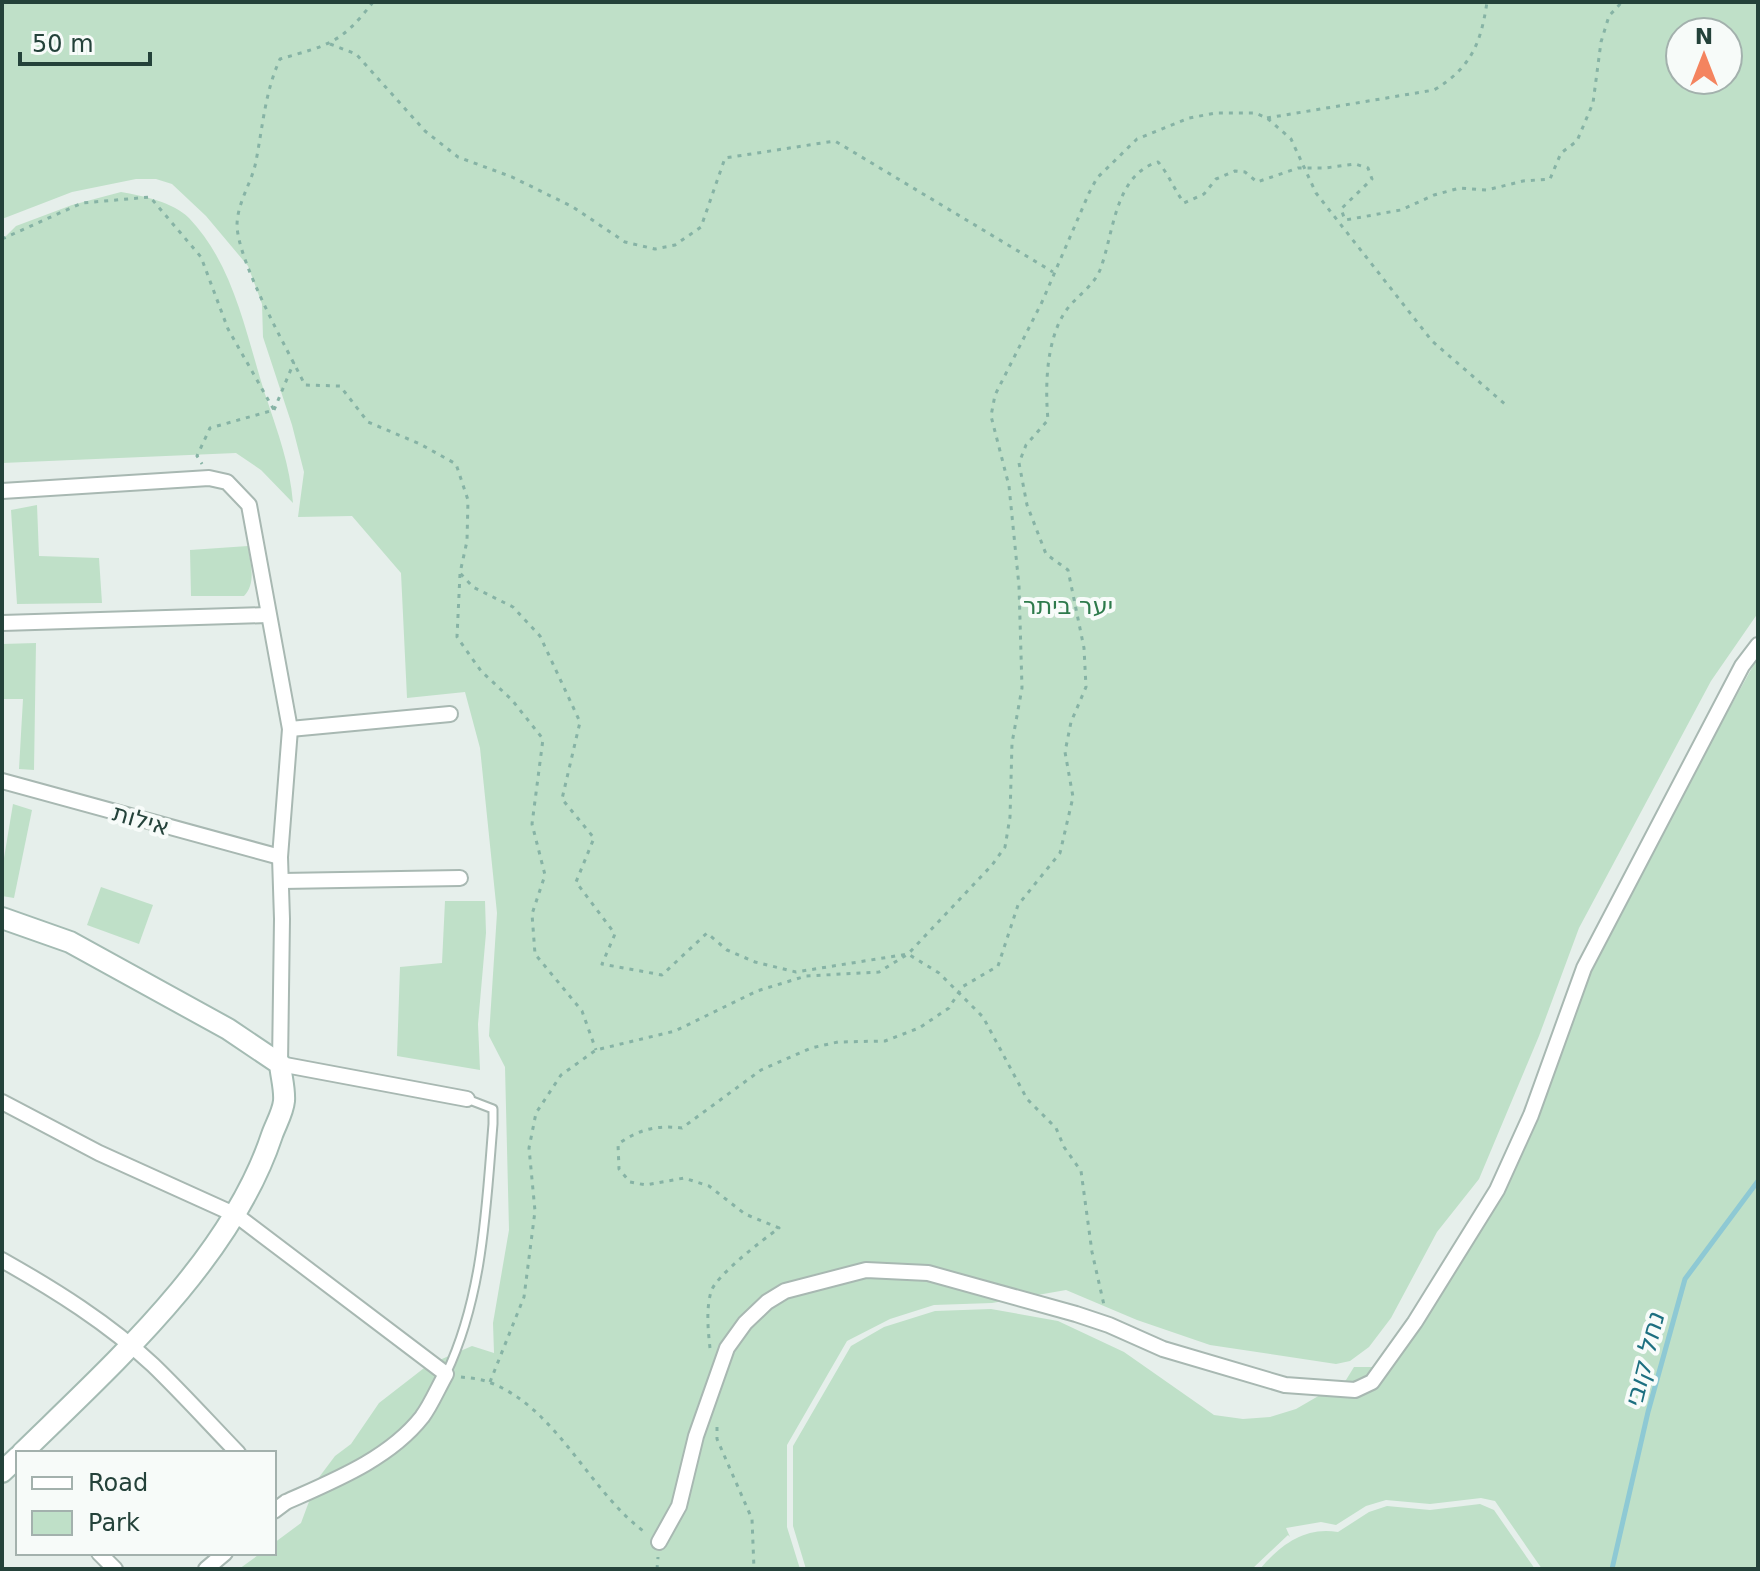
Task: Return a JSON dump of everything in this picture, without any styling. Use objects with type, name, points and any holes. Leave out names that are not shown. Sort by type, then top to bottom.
[{"type":"street","points":[[2,491],[209,478],[227,482],[249,505],[290,729],[280,857],[280,1064],[284,1102],[262,1166],[216,1245],[131,1346],[27,1451]]},
{"type":"street","points":[[2,623],[267,615]]},
{"type":"street","points":[[659,1542],[679,1506],[696,1436],[727,1348],[745,1323],[767,1302],[785,1291],[866,1270],[928,1273],[1109,1325],[1163,1349],[1285,1385],[1355,1390],[1372,1382],[1415,1322],[1497,1190],[1531,1115],[1584,968],[1742,666],[1758,645]]},
{"type":"street","points":[[290,729],[450,714]]},
{"type":"street","name":"אילות","points":[[2,781],[280,857]]},
{"type":"street","points":[[282,881],[460,878]]},
{"type":"street","points":[[2,918],[70,942],[228,1029],[280,1064],[467,1099]]},
{"type":"street","points":[[2,1102],[99,1153],[236,1215],[446,1374],[423,1415],[404,1437],[382,1453],[280,1507]]},
{"type":"street","points":[[2,1260],[61,1294],[131,1346],[236,1451]]},
{"type":"street","points":[[206,1569],[223,1555]]},
{"type":"lane","points":[[446,1374],[459,1346],[475,1290],[483,1241],[493,1124],[493,1109],[467,1099]]},
{"type":"path","points":[[373,2],[353,28],[330,44],[280,59],[268,84],[256,165],[239,209],[237,227],[242,251],[305,385],[340,386],[368,422],[420,444],[456,464],[468,500],[457,637],[481,671],[512,700],[543,739],[532,824],[545,875],[532,914],[535,954],[582,1011],[596,1050]]},
{"type":"path","points":[[1267,118],[1434,90],[1454,78],[1470,59],[1484,26],[1487,2]]},
{"type":"path","points":[[718,1373],[710,1354],[707,1325],[711,1288],[754,1246],[779,1228],[745,1214],[709,1186],[684,1178],[646,1185],[630,1182],[619,1169],[618,1144],[660,1125],[682,1128],[761,1070],[811,1048],[838,1042],[885,1041],[919,1028],[949,1008],[962,987],[998,966],[1018,905],[1060,853],[1073,797],[1065,752],[1071,722],[1086,687],[1084,648],[1068,570],[1046,554],[1027,505],[1019,463],[1026,445],[1048,420],[1045,391],[1048,367],[1061,323],[1066,312],[1099,273],[1125,188],[1144,166],[1158,162],[1184,203],[1204,194],[1216,179],[1235,171],[1245,172],[1257,182],[1304,168],[1355,164],[1368,168],[1372,179],[1341,209],[1345,220],[1401,210],[1434,195],[1460,188],[1487,190],[1523,181],[1550,179],[1561,153],[1577,141],[1588,116],[1593,103],[1601,42],[1609,16],[1622,2]]},
{"type":"path","points":[[330,44],[356,54],[425,131],[458,157],[512,177],[573,207],[625,242],[655,249],[675,245],[701,227],[725,158],[835,141],[1054,273]]},
{"type":"path","points":[[490,1382],[524,1297],[535,1211],[529,1148],[536,1113],[561,1075],[596,1050],[675,1031],[769,987],[806,976],[879,972],[908,954],[992,865],[1005,847],[1010,817],[1012,743],[1022,688],[1020,615],[1009,486],[991,416],[995,395],[1097,178],[1137,139],[1189,118],[1216,113],[1255,113],[1267,118],[1291,139],[1316,193],[1432,341],[1506,405]]},
{"type":"path","points":[[2,239],[82,203],[150,197],[201,257],[228,329],[274,410]]},
{"type":"path","points":[[274,410],[294,362]]},
{"type":"path","points":[[209,478],[197,456],[210,428],[274,410]]},
{"type":"path","points":[[460,573],[473,587],[513,607],[540,636],[580,722],[562,799],[594,838],[576,882],[615,934],[602,964],[662,975],[707,933],[727,950],[755,962],[796,972],[908,954],[939,973],[983,1017],[1027,1099],[1056,1128],[1064,1147],[1081,1171],[1092,1252],[1109,1325]]},
{"type":"path","points":[[446,1374],[490,1382],[515,1395],[566,1443],[625,1518],[659,1542],[657,1569]]},
{"type":"path","points":[[717,1420],[717,1439],[752,1519],[754,1569]]},
{"type":"green space","name":"יער ביתר","points":[[2,2],[1758,2],[1758,613],[1711,681],[1579,928],[1539,1036],[1479,1179],[1437,1232],[1391,1318],[1369,1347],[1350,1361],[1336,1364],[1210,1345],[1137,1320],[1066,1290],[992,1303],[934,1305],[890,1319],[847,1341],[787,1445],[787,1527],[800,1569],[239,1569],[258,1555],[276,1555],[276,1542],[301,1523],[317,1480],[335,1456],[351,1444],[379,1403],[428,1365],[472,1346],[494,1353],[493,1323],[509,1230],[505,1067],[489,1036],[497,913],[480,748],[465,692],[407,698],[401,573],[352,516],[298,517],[304,472],[263,337],[262,304],[248,266],[206,216],[172,184],[156,179],[136,179],[72,192],[2,219]]},
{"type":"green space","points":[[121,192],[157,200],[182,212],[205,237],[218,258],[237,303],[279,436],[293,503],[261,470],[236,453],[2,463],[2,240],[16,226],[72,205]]},
{"type":"green space","points":[[37,505],[39,556],[99,558],[102,603],[17,604],[11,510]]},
{"type":"green space","points":[[248,546],[252,579],[244,596],[191,596],[190,550]]},
{"type":"green space","points":[[36,643],[34,770],[19,769],[23,699],[2,699],[2,644]]},
{"type":"green space","points":[[1758,657],[1758,1569],[1542,1569],[1495,1501],[1481,1498],[1430,1504],[1386,1500],[1366,1506],[1336,1525],[1321,1522],[1286,1528],[1290,1537],[1288,1535],[1252,1569],[806,1569],[793,1526],[793,1446],[851,1346],[884,1327],[935,1311],[991,1309],[1058,1321],[1124,1352],[1214,1415],[1243,1419],[1270,1417],[1296,1409],[1346,1380],[1354,1367],[1382,1367],[1539,1108],[1604,935]]},
{"type":"green space","points":[[13,804],[32,810],[14,898],[2,896],[2,870]]},
{"type":"green space","points":[[101,887],[153,905],[139,944],[87,925]]},
{"type":"green space","points":[[445,901],[485,901],[486,933],[478,1024],[480,1070],[397,1056],[400,967],[442,963]]},
{"type":"green space","points":[[1480,1504],[1494,1510],[1535,1569],[1260,1569],[1294,1539],[1315,1532],[1338,1532],[1369,1512],[1387,1506],[1430,1510]]},
{"type":"waterway","name":"נחל קובי","points":[[1612,1569],[1648,1412],[1685,1279],[1758,1181]]}]
